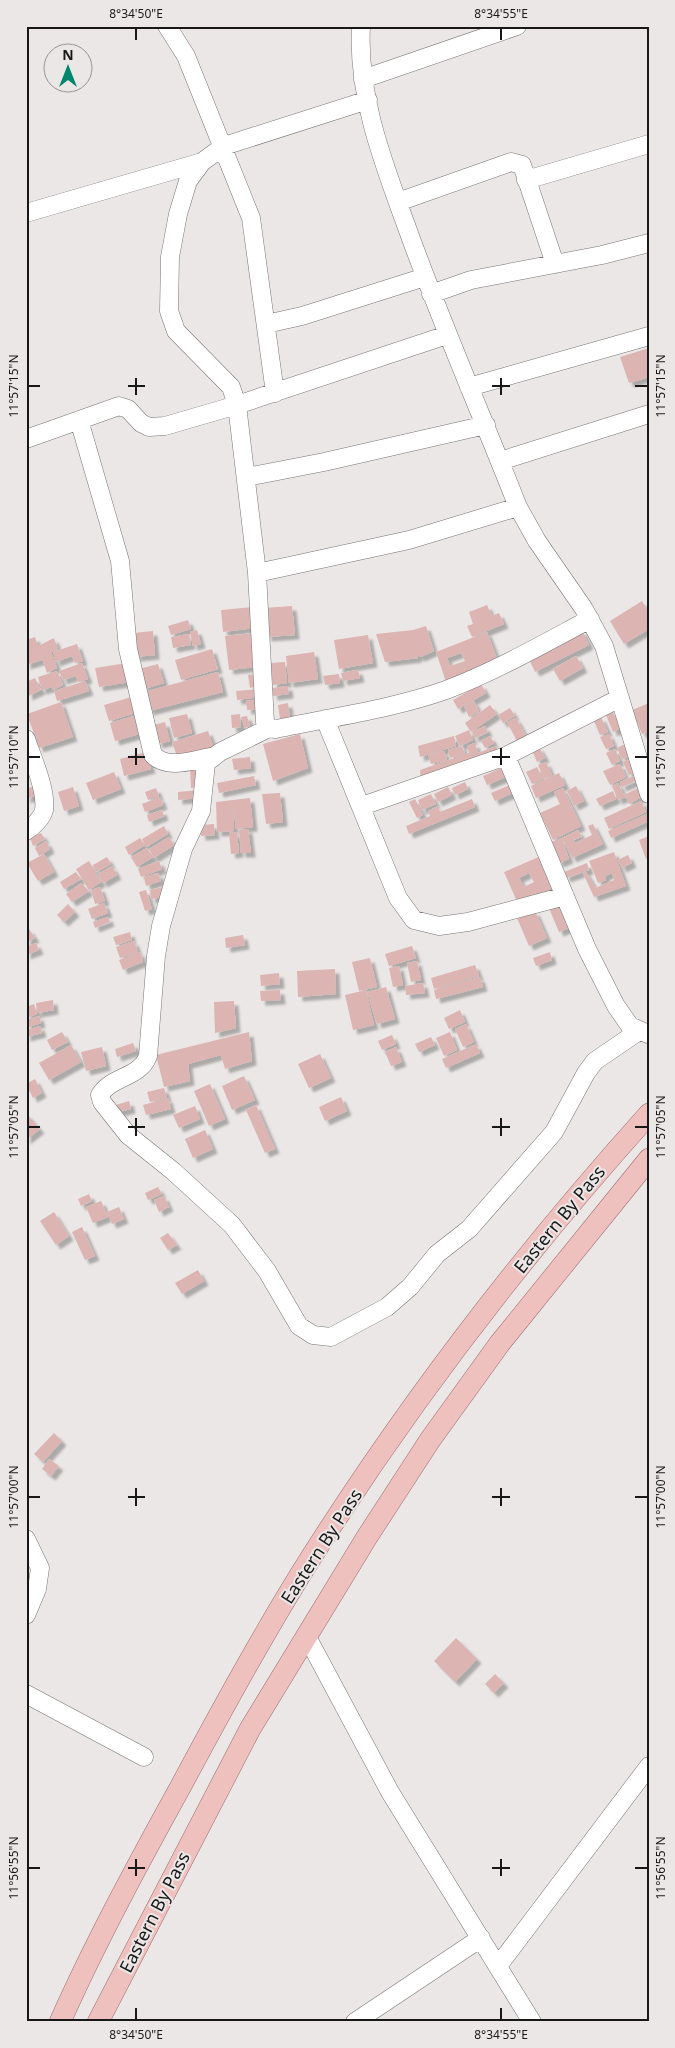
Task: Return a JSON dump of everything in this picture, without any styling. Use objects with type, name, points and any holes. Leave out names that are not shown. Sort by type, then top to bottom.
[{"type":"main road","name":"Eastern By Pass","points":[[60,2022],[149,1844],[207,1737],[312,1556],[397,1430],[474,1324],[604,1164],[649,1114]]},
{"type":"main road","name":"Eastern By Pass","points":[[98,2022],[250,1729],[306,1635],[430,1440],[500,1343],[649,1159]]},
{"type":"street","points":[[167,26],[186,56],[224,146],[251,218],[275,393]]},
{"type":"street","points":[[361,26],[364,79],[375,134],[431,294],[518,507],[537,541],[590,619],[604,646],[649,794]]},
{"type":"street","points":[[364,79],[517,26]]},
{"type":"street","points":[[269,728],[265,722],[257,573],[237,406],[231,387],[176,331],[169,311],[170,257],[178,214],[188,181],[202,162],[224,146],[368,100]]},
{"type":"street","points":[[526,180],[649,144]]},
{"type":"street","points":[[26,213],[202,162]]},
{"type":"street","points":[[398,202],[512,162],[522,165],[554,264]]},
{"type":"street","points":[[431,294],[471,280],[649,243]]},
{"type":"street","points":[[266,324],[302,316],[425,277]]},
{"type":"street","points":[[26,439],[119,406],[128,409],[141,422],[157,428],[237,406],[448,335]]},
{"type":"street","points":[[469,387],[649,336]]},
{"type":"street","points":[[500,461],[649,414]]},
{"type":"street","points":[[79,420],[120,561],[128,649],[153,755],[159,761],[172,764],[211,757],[269,728],[276,729],[405,702],[445,690],[484,674],[590,619]]},
{"type":"street","points":[[247,477],[324,462],[486,425]]},
{"type":"street","points":[[257,573],[409,540],[518,507]]},
{"type":"street","points":[[362,806],[506,756],[620,698]]},
{"type":"street","points":[[325,719],[398,898],[414,920],[439,926],[468,922],[564,896]]},
{"type":"street","points":[[26,739],[43,793],[44,811],[33,826],[26,831]]},
{"type":"street","points":[[506,756],[587,949],[616,1006],[630,1026],[644,1033]]},
{"type":"street","points":[[211,757],[206,763],[201,811],[183,849],[161,926],[156,956],[148,1056],[145,1064],[104,1088],[100,1095],[102,1102],[128,1135],[173,1171],[232,1225],[267,1271],[299,1326],[313,1335],[331,1337],[345,1331],[387,1307],[410,1287],[437,1254],[469,1229],[541,1150],[554,1132],[586,1073],[595,1061],[644,1033]]},
{"type":"street","points":[[26,1539],[40,1568],[37,1589],[26,1615]]},
{"type":"street","points":[[306,1635],[390,1792],[532,2022]]},
{"type":"street","points":[[26,1694],[144,1758]]},
{"type":"street","points":[[498,1966],[649,1766]]},
{"type":"street","points":[[354,2022],[481,1938]]},
{"type":"building","points":[[649,348],[649,377],[629,383],[620,357]]},
{"type":"building","points":[[642,601],[649,612],[649,629],[624,644],[610,621]]},
{"type":"building","points":[[487,605],[492,616],[499,613],[504,624],[472,637],[467,626],[473,624],[469,612]]},
{"type":"building","points":[[292,606],[295,635],[267,637],[264,608]]},
{"type":"building","points":[[253,607],[255,628],[223,632],[221,610]]},
{"type":"building","points":[[188,620],[191,629],[171,635],[168,626]]},
{"type":"building","points":[[426,626],[434,651],[421,657],[417,655],[418,658],[385,662],[376,634],[413,630]]},
{"type":"building","points":[[197,630],[201,644],[193,646],[190,632]]},
{"type":"building","points":[[582,630],[589,645],[535,672],[528,657]]},
{"type":"building","points":[[153,631],[155,655],[136,657],[133,633]]},
{"type":"building","points":[[487,632],[498,661],[446,682],[436,652]],"holes":[[[461,653],[465,661],[450,666],[447,658]]]},
{"type":"building","points":[[254,633],[257,667],[229,670],[225,636]]},
{"type":"building","points":[[189,634],[191,645],[173,648],[171,637]]},
{"type":"building","points":[[368,635],[373,663],[339,669],[334,640]]},
{"type":"building","points":[[35,637],[42,660],[26,665],[26,640]]},
{"type":"building","points":[[54,638],[58,649],[51,652],[57,668],[47,673],[38,646]]},
{"type":"building","points":[[77,644],[83,661],[75,663],[72,656],[56,662],[53,652]]},
{"type":"building","points":[[212,649],[218,669],[181,680],[175,660]]},
{"type":"building","points":[[314,652],[318,679],[289,683],[286,656]]},
{"type":"building","points":[[576,656],[583,668],[560,681],[553,669]]},
{"type":"building","points":[[285,662],[287,683],[273,685],[270,663]]},
{"type":"building","points":[[82,663],[88,679],[78,682],[76,676],[63,680],[59,671]]},
{"type":"building","points":[[127,663],[130,682],[99,687],[95,668]]},
{"type":"building","points":[[158,664],[164,683],[144,689],[139,669]]},
{"type":"building","points":[[358,670],[360,678],[343,681],[341,673]]},
{"type":"building","points":[[57,671],[63,685],[53,690],[52,687],[42,690],[38,677]]},
{"type":"building","points":[[218,672],[223,692],[149,711],[144,692]]},
{"type":"building","points":[[257,674],[258,686],[250,688],[248,675]]},
{"type":"building","points":[[339,674],[340,683],[325,685],[323,676]]},
{"type":"building","points":[[35,678],[41,690],[28,696],[26,682]]},
{"type":"building","points":[[85,681],[89,691],[57,701],[54,691]]},
{"type":"building","points":[[481,684],[486,693],[458,709],[453,700]]},
{"type":"building","points":[[288,686],[289,694],[273,696],[272,688]]},
{"type":"building","points":[[258,689],[259,697],[237,700],[236,691]]},
{"type":"building","points":[[135,696],[139,712],[109,721],[104,705]]},
{"type":"building","points":[[260,699],[261,709],[247,710],[246,701]]},
{"type":"building","points":[[474,701],[479,712],[469,717],[464,706]]},
{"type":"building","points":[[61,702],[73,737],[39,748],[27,714]]},
{"type":"building","points":[[288,703],[290,718],[280,719],[278,705]]},
{"type":"building","points":[[649,703],[649,731],[642,734],[632,710]]},
{"type":"building","points":[[490,705],[497,714],[471,732],[465,723]]},
{"type":"building","points":[[510,708],[515,716],[503,723],[498,715]]},
{"type":"building","points":[[613,712],[621,728],[613,732],[606,715]]},
{"type":"building","points":[[187,714],[192,733],[174,738],[169,718]]},
{"type":"building","points":[[240,714],[241,727],[232,728],[231,715]]},
{"type":"building","points":[[137,715],[143,733],[115,741],[110,723]]},
{"type":"building","points":[[247,716],[250,726],[245,728],[241,717]]},
{"type":"building","points":[[601,717],[608,732],[600,735],[594,721]]},
{"type":"building","points":[[516,718],[527,738],[518,743],[507,722]]},
{"type":"building","points":[[165,722],[170,741],[158,744],[154,725]]},
{"type":"building","points":[[485,726],[488,732],[475,738],[472,732]]},
{"type":"building","points":[[469,730],[473,740],[460,746],[455,736]]},
{"type":"building","points":[[208,731],[214,749],[178,759],[172,742]]},
{"type":"building","points":[[300,734],[308,768],[273,781],[263,744]]},
{"type":"building","points":[[609,734],[614,746],[606,749],[600,737]]},
{"type":"building","points":[[454,736],[456,746],[420,757],[418,746]]},
{"type":"building","points":[[490,736],[494,743],[485,748],[481,741]]},
{"type":"building","points":[[475,743],[478,753],[496,746],[499,754],[421,782],[420,770],[469,753],[467,746]]},
{"type":"building","points":[[625,744],[631,756],[622,759],[617,748]]},
{"type":"building","points":[[462,746],[465,754],[450,758],[448,750]]},
{"type":"building","points":[[539,747],[545,758],[537,762],[532,750]]},
{"type":"building","points":[[615,749],[620,761],[612,765],[606,753]]},
{"type":"building","points":[[444,751],[447,760],[431,764],[428,755]]},
{"type":"building","points":[[146,752],[151,769],[124,776],[120,759]]},
{"type":"building","points":[[250,757],[251,768],[234,770],[232,759]]},
{"type":"building","points":[[629,759],[635,773],[629,775],[623,762]]},
{"type":"building","points":[[546,762],[552,775],[544,779],[538,765]]},
{"type":"building","points":[[620,764],[626,777],[610,785],[603,771]]},
{"type":"building","points":[[503,767],[508,776],[487,785],[483,776]]},
{"type":"building","points":[[537,767],[543,779],[532,784],[526,772]]},
{"type":"building","points":[[199,768],[200,787],[191,788],[190,769]]},
{"type":"building","points":[[114,772],[121,789],[93,800],[86,783]]},
{"type":"building","points":[[559,773],[565,785],[536,798],[531,786]]},
{"type":"building","points":[[635,775],[638,780],[622,787],[620,782]]},
{"type":"building","points":[[254,776],[256,785],[219,793],[217,783]]},
{"type":"building","points":[[465,782],[468,789],[455,795],[452,788]]},
{"type":"building","points":[[618,783],[624,795],[638,788],[642,797],[629,804],[626,797],[618,800],[612,786]]},
{"type":"building","points":[[37,785],[40,794],[26,799],[26,789]]},
{"type":"building","points":[[510,785],[513,793],[495,801],[491,793]]},
{"type":"building","points":[[576,786],[584,801],[574,806],[567,791]]},
{"type":"building","points":[[73,787],[79,806],[64,811],[58,792]]},
{"type":"building","points":[[448,787],[452,795],[438,802],[434,794]]},
{"type":"building","points":[[156,788],[159,796],[148,800],[145,792]]},
{"type":"building","points":[[563,788],[581,826],[553,840],[540,813],[560,804],[554,792]]},
{"type":"building","points":[[199,790],[200,798],[178,800],[178,792]]},
{"type":"building","points":[[613,791],[616,799],[600,806],[596,799]]},
{"type":"building","points":[[280,793],[283,822],[266,824],[262,794]]},
{"type":"building","points":[[431,794],[436,804],[422,810],[418,800]]},
{"type":"building","points":[[160,797],[163,805],[145,812],[142,804]]},
{"type":"building","points":[[250,798],[253,827],[236,829],[233,805],[234,831],[217,832],[216,802]]},
{"type":"building","points":[[415,799],[423,815],[417,818],[409,802]]},
{"type":"building","points":[[472,799],[475,807],[409,834],[406,826],[430,816],[428,811],[438,806],[440,812]]},
{"type":"building","points":[[641,801],[646,812],[609,829],[604,818]]},
{"type":"building","points":[[162,810],[164,816],[149,822],[147,815]]},
{"type":"building","points":[[647,814],[649,821],[611,838],[608,831]]},
{"type":"building","points":[[214,824],[215,835],[201,836],[200,825]]},
{"type":"building","points":[[593,824],[603,844],[572,858],[562,838],[578,830],[582,837],[573,840],[575,843],[592,835],[588,826]]},
{"type":"building","points":[[164,826],[168,834],[146,847],[142,839]]},
{"type":"building","points":[[248,829],[251,853],[241,853],[239,830]]},
{"type":"building","points":[[237,832],[239,853],[231,854],[229,833]]},
{"type":"building","points":[[41,833],[45,839],[33,846],[30,838]]},
{"type":"building","points":[[649,836],[649,858],[646,859],[639,840]]},
{"type":"building","points":[[169,837],[174,845],[154,858],[149,849]]},
{"type":"building","points":[[140,838],[145,845],[129,855],[125,847]]},
{"type":"building","points":[[562,838],[569,859],[559,863],[551,842]]},
{"type":"building","points":[[46,841],[50,849],[39,856],[35,848]]},
{"type":"building","points":[[147,848],[153,857],[137,867],[131,857]]},
{"type":"building","points":[[614,852],[626,886],[594,897],[583,873],[586,872],[595,888],[614,880],[612,873],[605,876],[606,880],[598,883],[589,861]]},
{"type":"building","points":[[44,854],[54,872],[38,881],[27,863]]},
{"type":"building","points":[[628,855],[632,863],[622,868],[618,860]]},
{"type":"building","points":[[541,856],[556,890],[519,906],[504,872]],"holes":[[[529,873],[534,882],[524,887],[519,878]]]},
{"type":"building","points":[[107,857],[111,864],[96,872],[93,865]]},
{"type":"building","points":[[89,861],[101,882],[89,890],[76,869]]},
{"type":"building","points":[[159,861],[162,869],[141,877],[138,869]]},
{"type":"building","points":[[587,863],[589,870],[566,878],[564,872]]},
{"type":"building","points":[[112,866],[117,875],[103,883],[98,874]]},
{"type":"building","points":[[76,872],[81,879],[64,889],[60,882]]},
{"type":"building","points":[[158,873],[161,881],[146,886],[144,877]]},
{"type":"building","points":[[81,883],[89,891],[72,902],[66,894]]},
{"type":"building","points":[[167,886],[168,896],[151,899],[150,890]]},
{"type":"building","points":[[100,887],[105,901],[95,904],[91,890]]},
{"type":"building","points":[[146,890],[152,909],[145,911],[139,892]]},
{"type":"building","points":[[562,900],[574,926],[559,932],[548,906]]},
{"type":"building","points":[[104,903],[108,913],[92,919],[88,909]]},
{"type":"building","points":[[68,904],[75,912],[64,922],[57,915]]},
{"type":"building","points":[[535,911],[547,938],[529,946],[517,918]]},
{"type":"building","points":[[108,917],[110,922],[95,928],[93,922]]},
{"type":"building","points":[[29,929],[35,938],[26,943],[26,931]]},
{"type":"building","points":[[130,932],[132,940],[116,945],[113,937]]},
{"type":"building","points":[[243,935],[245,945],[226,948],[225,938]]},
{"type":"building","points":[[134,941],[138,952],[120,958],[116,947]]},
{"type":"building","points":[[36,943],[39,950],[26,955],[26,947]]},
{"type":"building","points":[[412,946],[416,958],[389,966],[385,954]]},
{"type":"building","points":[[140,952],[143,962],[123,970],[119,960]]},
{"type":"building","points":[[550,952],[552,960],[536,966],[533,958]]},
{"type":"building","points":[[370,958],[377,987],[359,991],[352,962]]},
{"type":"building","points":[[417,961],[421,980],[411,982],[407,963]]},
{"type":"building","points":[[475,965],[479,976],[434,989],[431,978]]},
{"type":"building","points":[[399,966],[403,985],[393,987],[389,968]]},
{"type":"building","points":[[335,969],[336,994],[298,997],[297,971]]},
{"type":"building","points":[[279,973],[280,984],[261,986],[260,975]]},
{"type":"building","points":[[480,977],[483,987],[436,999],[434,990]]},
{"type":"building","points":[[423,983],[425,993],[406,995],[405,986]]},
{"type":"building","points":[[386,987],[395,1019],[377,1024],[367,992]]},
{"type":"building","points":[[280,990],[281,1000],[261,1001],[260,991]]},
{"type":"building","points":[[366,990],[374,1025],[353,1030],[345,995]]},
{"type":"building","points":[[53,1000],[54,1010],[37,1013],[36,1003]]},
{"type":"building","points":[[234,1001],[236,1028],[215,1033],[214,1002]]},
{"type":"building","points":[[34,1004],[37,1014],[26,1018],[26,1007]]},
{"type":"building","points":[[460,1010],[465,1022],[449,1029],[444,1018]]},
{"type":"building","points":[[39,1016],[41,1023],[26,1028],[26,1020]]},
{"type":"building","points":[[466,1024],[474,1042],[463,1047],[455,1029]]},
{"type":"building","points":[[40,1026],[42,1033],[26,1037],[26,1030]]},
{"type":"building","points":[[62,1032],[68,1042],[52,1050],[47,1040]]},
{"type":"building","points":[[249,1032],[252,1061],[225,1069],[221,1055],[188,1064],[190,1081],[164,1087],[156,1055]]},
{"type":"building","points":[[450,1032],[457,1050],[444,1056],[436,1038]]},
{"type":"building","points":[[392,1035],[396,1044],[382,1050],[378,1041]]},
{"type":"building","points":[[431,1037],[435,1045],[419,1052],[415,1044]]},
{"type":"building","points":[[133,1043],[136,1051],[117,1057],[115,1049]]},
{"type":"building","points":[[476,1044],[480,1053],[446,1068],[442,1059]]},
{"type":"building","points":[[71,1045],[81,1062],[49,1080],[39,1063]]},
{"type":"building","points":[[102,1047],[106,1066],[86,1071],[81,1052]]},
{"type":"building","points":[[396,1047],[402,1062],[391,1066],[385,1052]]},
{"type":"building","points":[[320,1054],[331,1078],[309,1088],[298,1064]]},
{"type":"building","points":[[244,1076],[255,1100],[232,1110],[222,1086]]},
{"type":"building","points":[[35,1079],[42,1093],[33,1098],[26,1084]]},
{"type":"building","points":[[210,1084],[225,1119],[209,1126],[194,1091]]},
{"type":"building","points":[[164,1088],[167,1097],[150,1102],[147,1092]]},
{"type":"building","points":[[341,1097],[347,1111],[325,1121],[319,1107]]},
{"type":"building","points":[[168,1098],[171,1109],[146,1115],[143,1105]]},
{"type":"building","points":[[129,1101],[131,1109],[115,1113],[113,1106]]},
{"type":"building","points":[[256,1105],[275,1149],[265,1153],[246,1110]]},
{"type":"building","points":[[195,1106],[200,1119],[179,1128],[173,1115]]},
{"type":"building","points":[[26,1113],[40,1129],[26,1140]]},
{"type":"building","points":[[205,1130],[213,1149],[193,1158],[185,1139]]},
{"type":"building","points":[[158,1187],[162,1194],[148,1200],[145,1193]]},
{"type":"building","points":[[89,1194],[92,1201],[81,1206],[78,1199]]},
{"type":"building","points":[[164,1196],[169,1207],[159,1212],[154,1200]]},
{"type":"building","points":[[101,1201],[108,1217],[93,1223],[86,1207]]},
{"type":"building","points":[[119,1207],[124,1219],[112,1224],[107,1212]]},
{"type":"building","points":[[54,1212],[69,1236],[56,1245],[40,1221]]},
{"type":"building","points":[[82,1227],[95,1256],[85,1260],[72,1232]]},
{"type":"building","points":[[168,1233],[177,1245],[168,1250],[160,1238]]},
{"type":"building","points":[[198,1270],[204,1281],[182,1294],[175,1283]]},
{"type":"building","points":[[54,1433],[62,1441],[43,1462],[34,1454]]},
{"type":"building","points":[[49,1459],[59,1466],[51,1476],[42,1469]]},
{"type":"building","points":[[456,1638],[477,1659],[455,1682],[434,1661]]},
{"type":"building","points":[[495,1674],[504,1683],[494,1693],[485,1684]]}]
